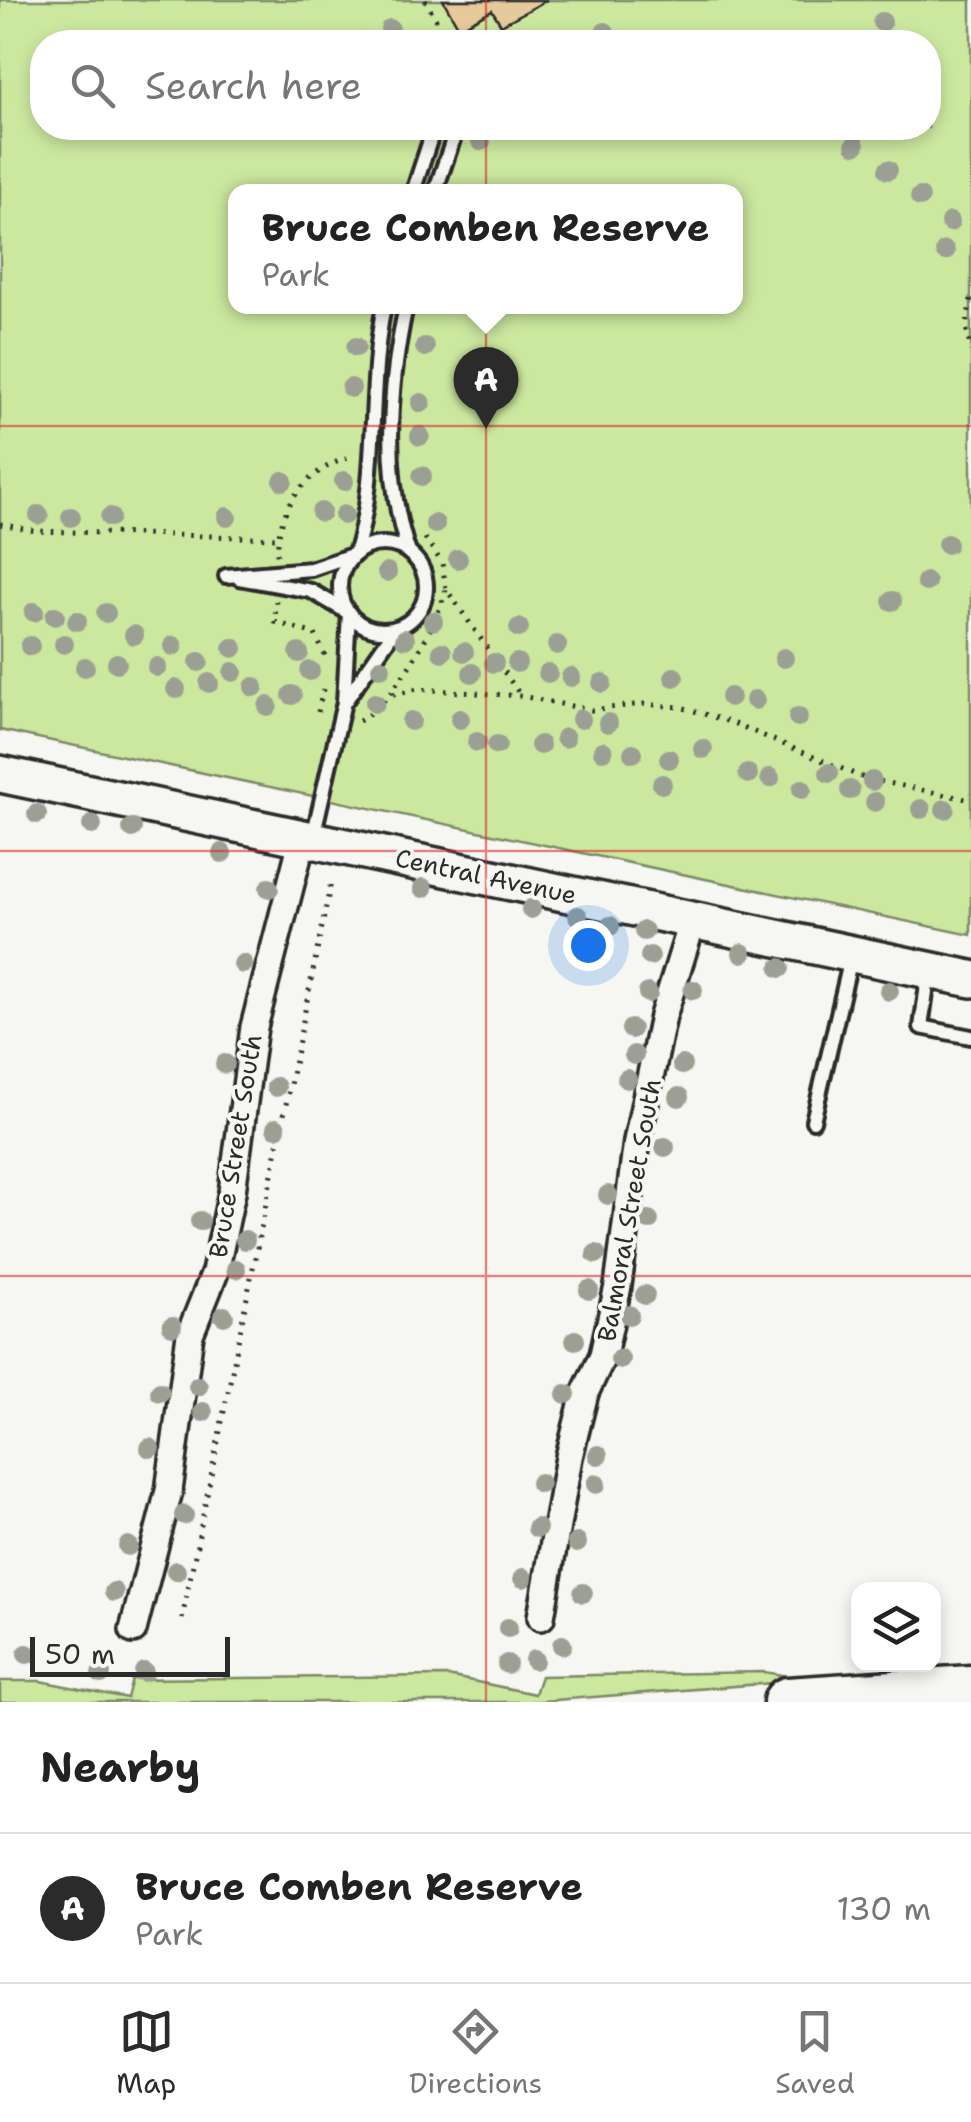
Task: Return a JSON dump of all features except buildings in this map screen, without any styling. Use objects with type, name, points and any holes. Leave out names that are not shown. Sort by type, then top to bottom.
[{"type":"highway","points":[[788,1702],[971,1690]]},
{"type":"main road","name":"Central Avenue","points":[[0,774],[971,979]]},
{"type":"street","name":"Bruce Street South","points":[[133,1630],[169,1492],[190,1334],[214,1272],[228,1214],[254,1027],[308,838]]},
{"type":"street","name":"Balmoral Street South","points":[[541,1617],[569,1457],[585,1393],[603,1355],[618,1286],[637,1141],[663,1016],[693,920]]},
{"type":"lane","points":[[416,184],[430,140]]},
{"type":"lane","points":[[438,184],[453,140]]},
{"type":"lane","points":[[308,838],[344,702],[349,613],[340,589],[346,564],[355,554],[367,508],[372,384],[383,314]]},
{"type":"lane","points":[[344,702],[396,628],[418,612],[424,600],[424,574],[409,552],[397,519],[392,455],[395,366],[405,314]]},
{"type":"lane","points":[[396,628],[370,628],[311,591],[226,576],[312,569],[382,544],[409,552]]},
{"type":"lane","points":[[813,1121],[852,954]]},
{"type":"lane","points":[[929,970],[921,1027],[971,1036]]},
{"type":"path","points":[[425,0],[442,30]]},
{"type":"path","points":[[971,299],[966,327],[971,351]]},
{"type":"path","points":[[0,524],[36,531],[277,538]]},
{"type":"path","points":[[361,722],[392,694],[441,608],[446,589],[442,563],[420,530]]},
{"type":"path","points":[[446,589],[521,696]]},
{"type":"path","points":[[392,694],[418,689],[521,696],[591,710],[643,704],[680,706],[864,778],[971,800]]},
{"type":"path","points":[[182,1620],[330,882]]},
{"type":"green space","points":[[0,0],[971,0],[971,935],[0,730]]},
{"type":"green space","points":[[764,1672],[812,1680],[529,1702],[0,1702],[0,1681],[40,1681],[127,1698],[132,1679],[448,1676],[535,1694],[541,1676]]},
{"type":"place","name":"Bruce Comben Reserve","points":[[486,429]]}]
